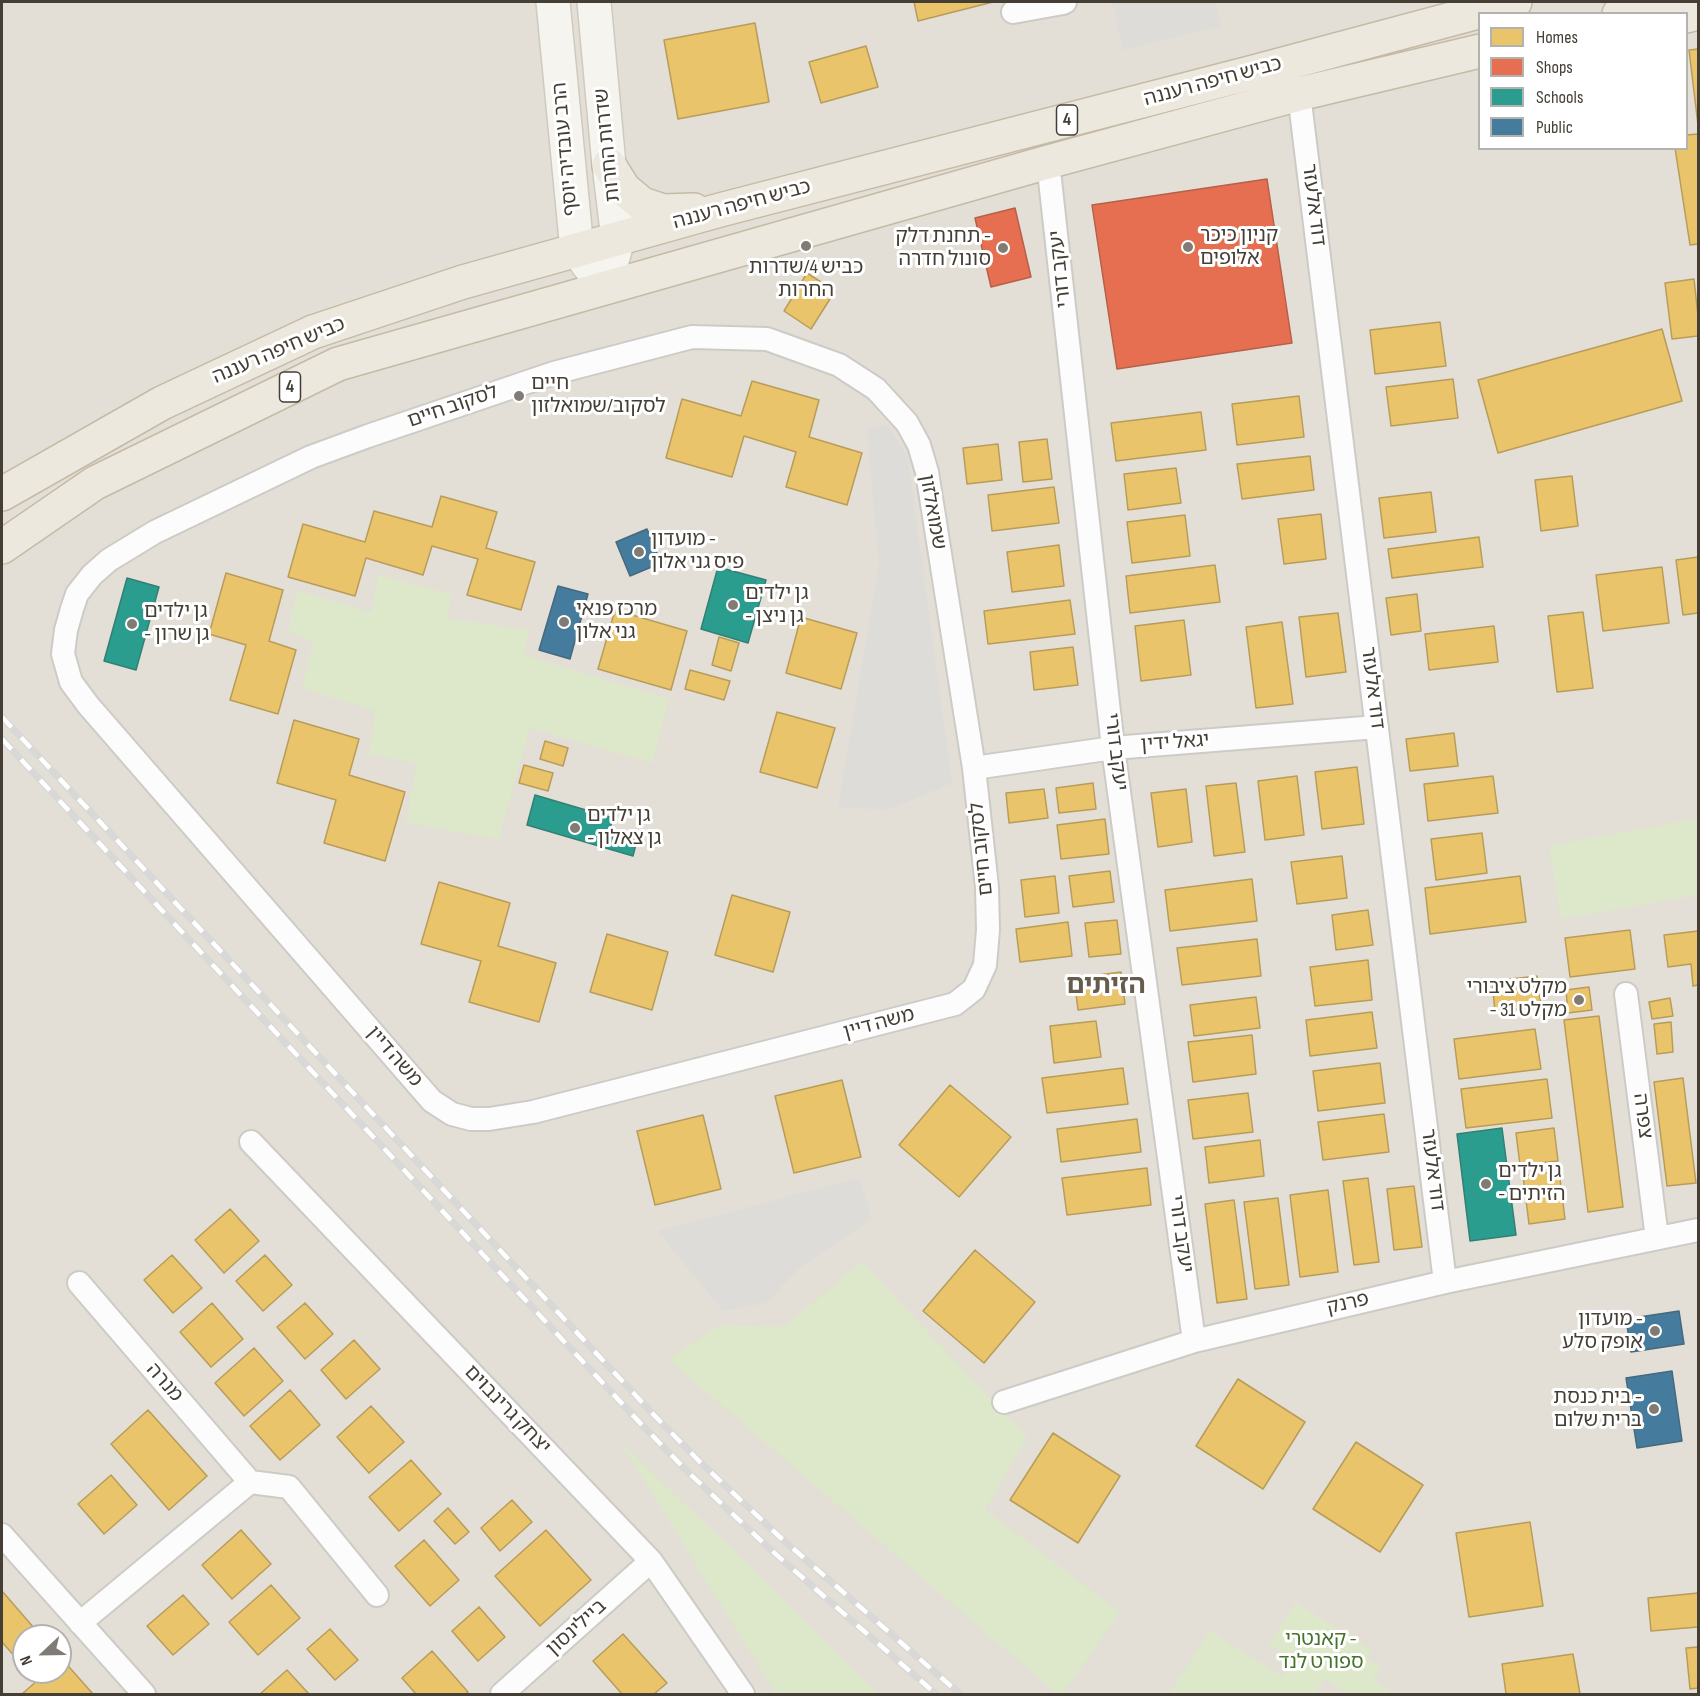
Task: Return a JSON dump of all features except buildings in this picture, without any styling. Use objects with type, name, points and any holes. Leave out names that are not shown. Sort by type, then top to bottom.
[{"type":"highway","name":"כביש חיפה רעננה","points":[[2,494],[162,403],[313,332],[463,282],[720,210],[1515,2]]},
{"type":"highway","points":[[1627,12],[1665,2]]},
{"type":"highway","name":"כביש חיפה רעננה","points":[[2,547],[95,483],[338,364],[1048,162],[1299,94],[1478,51]]},
{"type":"highway","points":[[609,165],[624,189],[642,204],[663,211],[720,210]]},
{"type":"main road","name":"הרב עובדיה יוסף","points":[[553,2],[577,250]]},
{"type":"main road","name":"שדרות החרות","points":[[594,2],[618,240],[605,287]]},
{"type":"main road","points":[[577,250],[605,287]]},
{"type":"street","points":[[1013,12],[1065,2]]},
{"type":"street","name":"דוד אלעזר","points":[[1299,94],[1445,1282]]},
{"type":"street","name":"יעקב דורי","points":[[1048,162],[1113,748],[1194,1341]]},
{"type":"street","name":"לסקוב חיים","points":[[155,532],[312,458],[369,436],[554,373],[692,337],[767,339]]},
{"type":"street","name":"שמואלזון","points":[[767,339],[839,365],[876,389],[907,423],[919,445],[927,472],[974,768]]},
{"type":"street","name":"משה דיין","points":[[155,532],[109,560],[92,575],[77,594],[66,630],[63,654],[71,682],[95,713],[432,1101],[452,1114],[471,1119],[489,1119],[533,1112],[955,1004],[974,989],[986,965],[988,930]]},
{"type":"street","name":"יגאל ידין","points":[[974,768],[1113,748],[1377,728]]},
{"type":"street","name":"לסקוב חיים","points":[[974,768],[987,887],[988,930]]},
{"type":"street","name":"צפרה","points":[[1626,994],[1657,1238]]},
{"type":"street","name":"יצחק גרינבוים","points":[[251,1142],[651,1561],[743,1695]]},
{"type":"street","name":"פרנק","points":[[1004,1402],[1194,1341],[1445,1282],[1698,1230]]},
{"type":"street","name":"מנרה","points":[[79,1283],[249,1482]]},
{"type":"street","points":[[80,1623],[249,1482],[289,1487],[377,1595]]},
{"type":"street","points":[[2,1535],[144,1695]]},
{"type":"street","name":"ביילינסון","points":[[502,1695],[651,1561]]},
{"type":"shaded area","points":[[2,2],[1698,2],[1698,1694],[2,1694]]},
{"type":"shaded area","points":[[1112,2],[1215,2],[1221,26],[1123,50]]},
{"type":"shaded area","points":[[888,424],[908,458],[952,783],[888,810],[838,807],[879,565],[867,430]]},
{"type":"shaded area","points":[[859,1178],[872,1219],[798,1269],[766,1303],[723,1311],[658,1231]]},
{"type":"green space","points":[[378,575],[451,594],[448,619],[529,630],[524,655],[669,699],[652,763],[530,728],[498,840],[406,822],[417,763],[369,755],[375,711],[302,688],[313,643],[288,631],[297,591],[371,613]]},
{"type":"green space","points":[[1698,818],[1698,895],[1561,919],[1549,846]]},
{"type":"green space","points":[[862,1262],[1027,1437],[985,1510],[1120,1612],[1063,1694],[1057,1694],[668,1359],[719,1325],[783,1327]]},
{"type":"green space","points":[[621,1443],[728,1545],[878,1694],[776,1694]]},
{"type":"green space","name":"קאנטרי - ספורט לנד","points":[[1296,1602],[1372,1651],[1367,1659],[1381,1668],[1373,1680],[1395,1694],[1348,1694],[1325,1679],[1315,1694],[1169,1694],[1210,1631],[1283,1677],[1294,1660],[1269,1644]]},
{"type":"railway","points":[[2,717],[700,1462],[781,1538],[960,1694]]},
{"type":"railway","points":[[2,739],[642,1425],[771,1550],[936,1694]]},
{"type":"place","name":"כביש 4/שדרות החרות","points":[[806,246]]},
{"type":"place","name":"קניון כיכר אלופים","points":[[1188,247]]},
{"type":"place","name":"תחנת דלק - סונול חדרה","points":[[1003,248]]},
{"type":"place","name":"חיים לסקוב/שמואלזון","points":[[519,396]]},
{"type":"place","name":"מועדון - פיס גני אלון","points":[[639,552]]},
{"type":"place","name":"גן ילדים - גן ניצן","points":[[733,605]]},
{"type":"place","name":"מרכז פנאי גני אלון","points":[[564,622]]},
{"type":"place","name":"גן ילדים - גן שרון","points":[[132,624]]},
{"type":"place","name":"גן ילדים - גן צאלון","points":[[575,828]]},
{"type":"place","name":"מקלט ציבורי - מקלט 31","points":[[1579,1000]]},
{"type":"place","name":"גן ילדים - הזיתים","points":[[1486,1184]]},
{"type":"place","name":"מועדון - אופק סלע","points":[[1655,1331]]},
{"type":"place","name":"בית כנסת - ברית שלום","points":[[1654,1409]]},
{"type":"district","name":"הזיתים","points":[[1106,986]]}]
